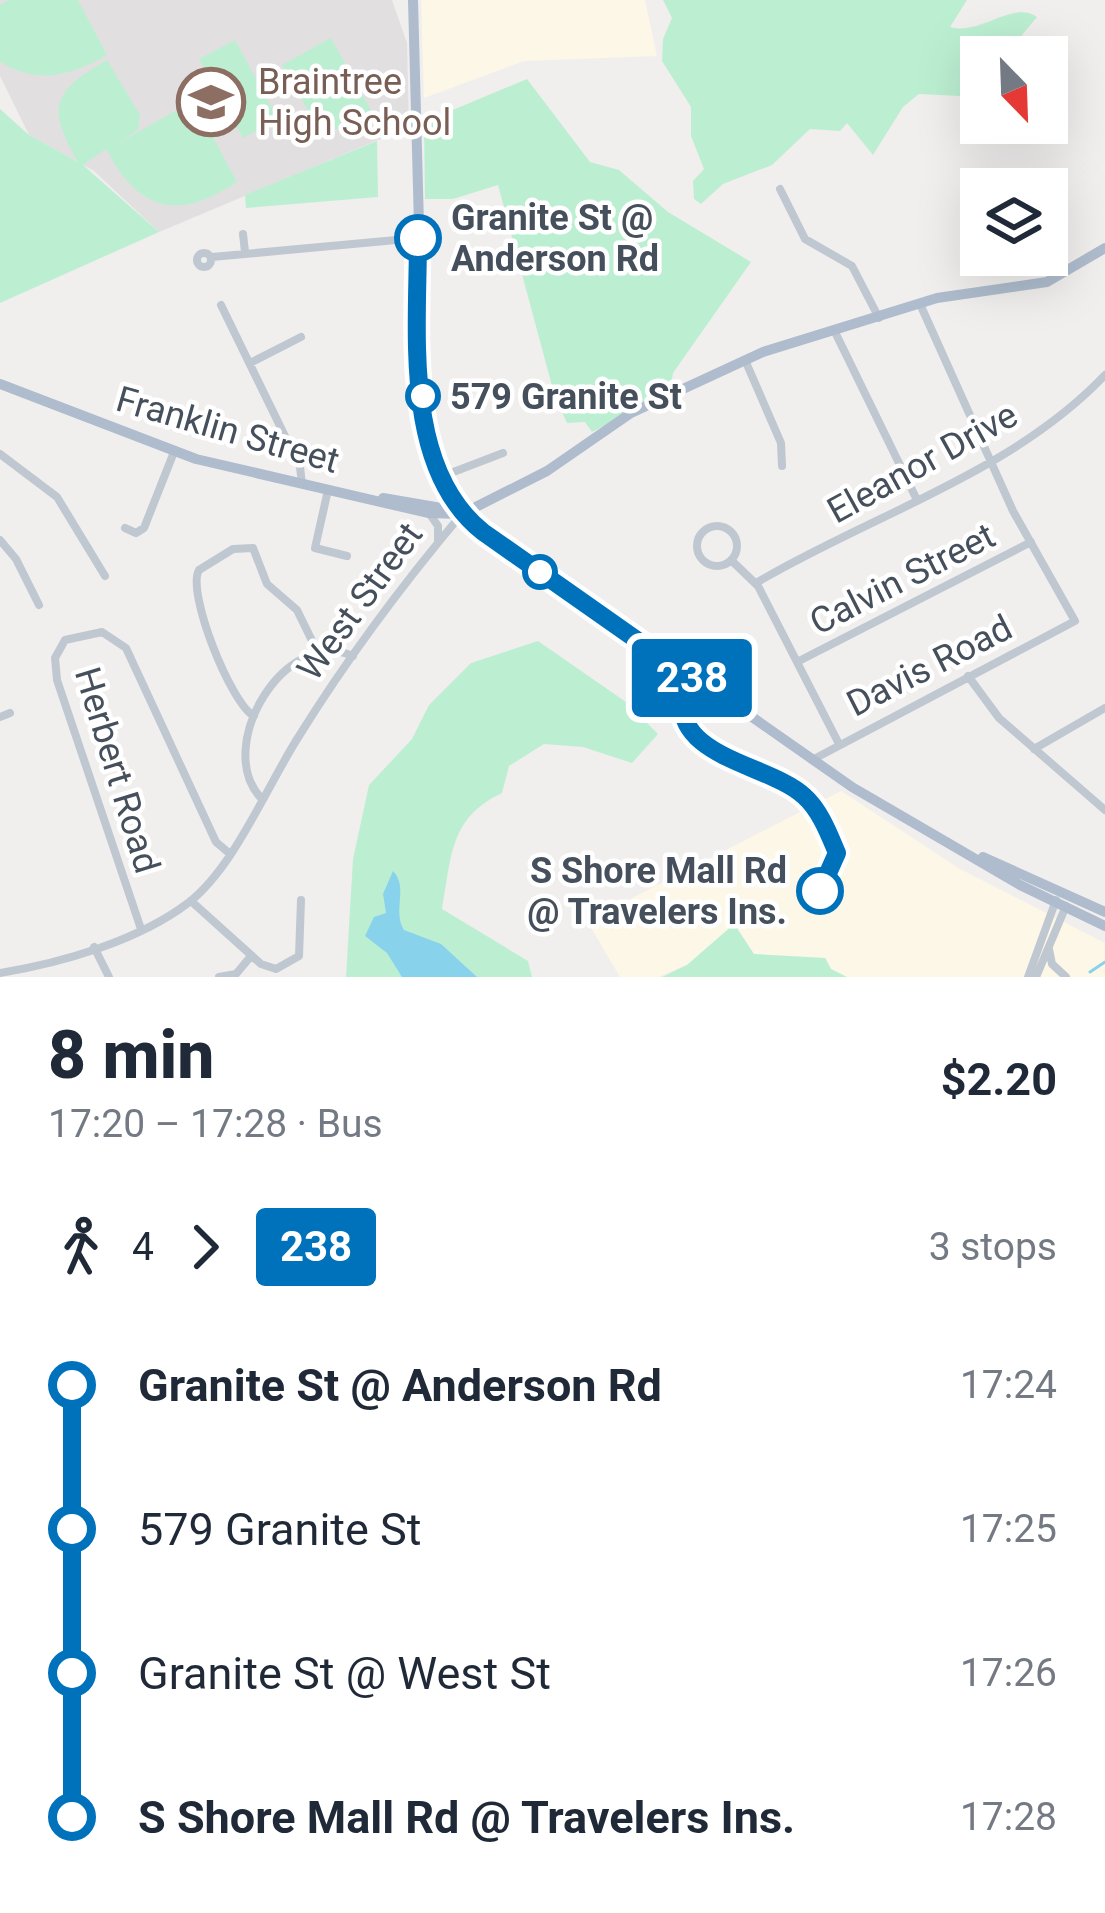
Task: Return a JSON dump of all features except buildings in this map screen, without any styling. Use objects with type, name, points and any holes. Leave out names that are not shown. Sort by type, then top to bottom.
[{"type":"main road","points":[[413,0],[424,414],[442,479],[462,514],[811,761],[947,842],[1063,899],[1105,926]]},
{"type":"main road","name":"West Street","points":[[462,514],[547,471],[631,413],[746,360],[920,304],[1047,282],[1105,248]]},
{"type":"main road","name":"Franklin Street","points":[[0,384],[174,452],[328,490],[462,514]]},
{"type":"main road","points":[[427,508],[440,497],[442,479]]},
{"type":"main road","points":[[1063,899],[1105,912]]},
{"type":"street","points":[[780,189],[805,239],[852,266],[879,318]]},
{"type":"street","points":[[244,234],[245,252]]},
{"type":"street","points":[[212,256],[418,238]]},
{"type":"street","points":[[920,304],[1031,542]]},
{"type":"street","points":[[221,305],[300,467],[302,484]]},
{"type":"street","points":[[835,332],[916,500]]},
{"type":"street","points":[[250,363],[301,337]]},
{"type":"street","points":[[746,360],[782,442],[782,466]]},
{"type":"street","name":"Eleanor Drive","points":[[756,583],[990,460],[1075,405],[1105,374]]},
{"type":"street","points":[[125,528],[136,532],[144,528],[174,452]]},
{"type":"street","points":[[442,479],[503,453]]},
{"type":"street","points":[[0,454],[57,497],[104,576]]},
{"type":"street","points":[[328,490],[315,548],[346,556]]},
{"type":"street","points":[[427,508],[438,524],[438,544]]},
{"type":"street","name":"West Street","points":[[0,973],[141,929],[191,901],[229,853],[353,656],[462,514]]},
{"type":"street","points":[[716,526],[732,532],[737,548],[731,560],[716,566],[701,559],[697,546],[702,533],[716,526]]},
{"type":"street","points":[[0,540],[39,604]]},
{"type":"street","name":"Davis Road","points":[[811,761],[838,742],[1075,621],[1031,542]]},
{"type":"street","name":"Calvin Street","points":[[797,662],[1031,542]]},
{"type":"street","points":[[254,716],[242,709],[215,651],[194,589],[199,570],[237,548],[253,548],[267,584],[297,610],[318,653]]},
{"type":"street","points":[[731,560],[756,583],[838,742]]},
{"type":"street","name":"Herbert Road","points":[[141,929],[57,680],[55,658],[64,640],[102,632],[126,648],[216,842],[229,853]]},
{"type":"street","points":[[261,798],[253,787],[247,755],[254,716],[276,682],[318,653],[353,656]]},
{"type":"street","points":[[968,676],[993,712],[1105,809]]},
{"type":"street","points":[[1034,750],[1105,708]]},
{"type":"street","points":[[1033,973],[1050,944],[1063,899]]},
{"type":"street","points":[[1033,973],[1063,899]]},
{"type":"street","points":[[191,901],[251,956],[276,969],[297,958],[301,900]]},
{"type":"street","points":[[1050,944],[1052,964],[1068,977]]},
{"type":"street","points":[[94,946],[109,977]]},
{"type":"street","points":[[219,977],[237,975],[251,956]]},
{"type":"street","points":[[1033,973],[1068,977]]},
{"type":"shaded area","name":"Braintree High School","points":[[0,0],[392,0],[407,43],[409,127],[159,232],[94,171],[29,135],[0,76]]},
{"type":"shaded area","points":[[421,0],[645,0],[657,56],[524,61],[424,98]]},
{"type":"shaded area","points":[[841,791],[960,869],[1105,943],[1105,977],[847,977],[831,969],[826,958],[754,954],[735,924],[688,964],[659,977],[620,977],[587,921]]},
{"type":"green space","points":[[8,0],[78,0],[107,55],[54,75],[28,74],[0,62],[0,5]]},
{"type":"green space","points":[[663,0],[967,0],[950,27],[962,28],[1017,13],[1037,17],[1022,36],[960,36],[960,96],[919,94],[903,107],[873,155],[847,123],[840,131],[810,129],[772,165],[723,184],[701,204],[694,199],[693,181],[704,169],[691,136],[691,107],[662,61],[663,39],[672,18]]},
{"type":"green space","points":[[331,38],[371,110],[323,137],[282,65]]},
{"type":"green space","points":[[235,40],[278,119],[243,138],[199,59]]},
{"type":"green space","points":[[107,60],[140,115],[138,130],[115,145],[186,105],[198,109],[237,182],[196,202],[161,204],[132,186],[106,149],[83,165],[159,232],[0,303],[0,109],[29,135],[78,162],[62,128],[60,103],[74,82]]},
{"type":"green space","points":[[527,79],[590,162],[619,170],[668,212],[751,262],[673,373],[670,392],[592,432],[585,422],[567,423],[555,397],[498,185],[453,199],[425,199],[424,122]]},
{"type":"green space","points":[[377,141],[378,197],[246,208],[245,195]]},
{"type":"green space","points":[[538,641],[626,702],[658,734],[632,763],[583,747],[544,744],[509,766],[502,793],[462,827],[451,856],[442,909],[528,961],[532,977],[346,977],[353,859],[369,785],[412,739],[429,705],[471,663]]},
{"type":"green space","points":[[734,924],[754,954],[825,958],[831,969],[847,977],[662,977],[687,965]]},
{"type":"water","points":[[393,871],[400,885],[399,915],[404,930],[441,944],[477,977],[402,977],[387,953],[365,936],[374,917],[386,913],[383,894]]},
{"type":"waterway","points":[[1090,972],[1105,962]]},
{"type":"bus line","name":"238","points":[[418,238],[426,429],[456,505],[483,532],[698,683],[683,693],[682,707],[704,744],[807,798],[837,853],[820,891]]},
{"type":"place","name":"Braintree High School","points":[[211,102]]},
{"type":"place","name":"Granite St @ Anderson Rd","points":[[418,238]]},
{"type":"place","name":"579 Granite St","points":[[423,396]]},
{"type":"place","name":"S Shore Mall Rd @ Travelers Ins.","points":[[820,891]]}]
